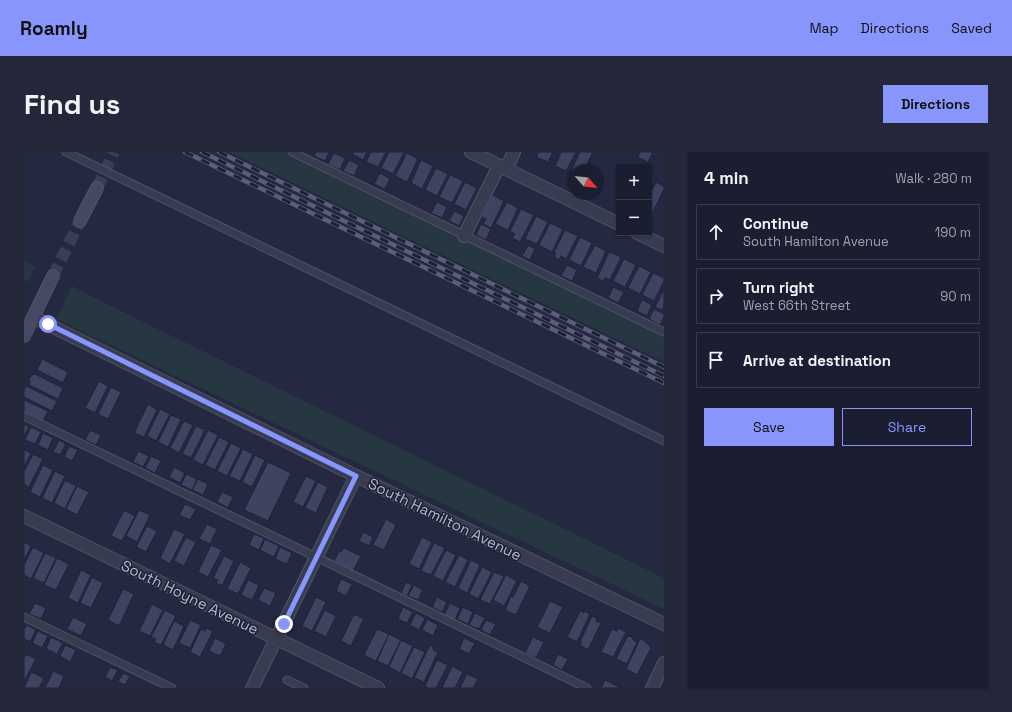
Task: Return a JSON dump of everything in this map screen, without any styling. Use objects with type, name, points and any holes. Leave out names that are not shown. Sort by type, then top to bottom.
[{"type":"street","points":[[471,152],[616,223]]},
{"type":"street","points":[[464,236],[502,167],[514,152]]},
{"type":"street","points":[[80,221],[96,188]]},
{"type":"street","points":[[643,236],[664,246]]},
{"type":"street","points":[[24,335],[53,276]]},
{"type":"street","name":"South Hamilton Avenue","points":[[34,317],[356,476],[664,624]]},
{"type":"street","points":[[252,688],[356,476]]},
{"type":"street","name":"South Hoyne Avenue","points":[[24,516],[375,687]]},
{"type":"street","points":[[652,688],[664,663]]},
{"type":"lane","points":[[66,152],[664,441]]},
{"type":"lane","points":[[292,152],[664,332]]},
{"type":"lane","points":[[24,416],[587,688]]},
{"type":"lane","points":[[24,616],[172,688]]},
{"type":"lane","points":[[287,680],[304,688]]},
{"type":"shaded area","points":[[229,152],[284,152],[664,336],[664,362]]},
{"type":"shaded area","points":[[24,261],[35,267],[28,282],[24,280]]},
{"type":"shaded area","points":[[72,286],[664,578],[664,609],[56,319]]},
{"type":"building","points":[[316,152],[329,152],[325,161],[314,156]]},
{"type":"building","points":[[353,152],[367,152],[363,160],[352,154]]},
{"type":"building","points":[[371,152],[386,152],[378,167],[366,162]]},
{"type":"building","points":[[389,152],[404,152],[393,174],[381,168]]},
{"type":"building","points":[[539,152],[553,152],[548,162],[536,157]]},
{"type":"building","points":[[561,152],[576,152],[570,164],[568,164],[566,171],[555,166]]},
{"type":"building","points":[[580,152],[593,152],[587,164],[574,164]]},
{"type":"building","points":[[640,152],[653,152],[648,162],[638,157]]},
{"type":"building","points":[[334,153],[345,158],[340,170],[328,164]]},
{"type":"building","points":[[407,153],[418,159],[407,182],[395,176]]},
{"type":"building","points":[[349,160],[359,165],[354,176],[343,171]]},
{"type":"building","points":[[421,160],[433,166],[422,189],[411,183]]},
{"type":"building","points":[[436,168],[448,174],[437,196],[425,190]]},
{"type":"building","points":[[380,173],[390,179],[385,189],[374,184]]},
{"type":"building","points":[[450,175],[463,181],[452,203],[439,197]]},
{"type":"building","points":[[465,182],[477,188],[466,210],[454,204]]},
{"type":"building","points":[[656,182],[664,187],[652,214],[652,200],[652,190]]},
{"type":"building","points":[[492,195],[504,201],[491,228],[483,224],[486,219],[481,217]]},
{"type":"building","points":[[437,202],[447,207],[442,218],[431,213]]},
{"type":"building","points":[[507,202],[518,208],[508,230],[495,224]]},
{"type":"building","points":[[521,209],[534,215],[520,242],[512,238],[515,234],[510,231]]},
{"type":"building","points":[[454,211],[464,216],[459,226],[449,221]]},
{"type":"building","points":[[536,216],[548,222],[537,244],[525,239]]},
{"type":"building","points":[[550,223],[563,229],[552,252],[539,245]]},
{"type":"building","points":[[481,224],[491,229],[486,240],[476,235]]},
{"type":"building","points":[[565,230],[578,236],[566,259],[561,256],[559,260],[554,257],[556,253],[554,252]]},
{"type":"building","points":[[580,237],[592,243],[581,266],[569,260]]},
{"type":"building","points":[[528,245],[535,249],[530,260],[522,256]]},
{"type":"building","points":[[595,245],[606,251],[596,273],[583,267]]},
{"type":"building","points":[[609,252],[621,257],[610,280],[605,278],[603,281],[597,278]]},
{"type":"building","points":[[624,259],[636,265],[625,287],[613,281]]},
{"type":"building","points":[[567,265],[577,270],[572,281],[561,276]]},
{"type":"building","points":[[639,266],[651,272],[640,294],[628,288]]},
{"type":"building","points":[[653,273],[664,278],[654,301],[642,295]]},
{"type":"building","points":[[613,287],[624,292],[618,303],[608,298]]},
{"type":"building","points":[[664,289],[664,306],[662,310],[655,307]]},
{"type":"building","points":[[642,300],[652,305],[647,316],[637,311]]},
{"type":"building","points":[[654,309],[664,314],[660,325],[649,319]]},
{"type":"building","points":[[42,359],[68,372],[63,383],[37,370]]},
{"type":"building","points":[[35,374],[63,388],[58,399],[29,385],[29,379]]},
{"type":"building","points":[[99,381],[108,386],[95,413],[85,408]]},
{"type":"building","points":[[26,386],[57,401],[52,411],[24,397],[24,389]]},
{"type":"building","points":[[111,387],[121,392],[108,419],[98,414]]},
{"type":"building","points":[[24,400],[48,411],[43,421],[24,412]]},
{"type":"building","points":[[148,404],[157,410],[144,437],[134,433]]},
{"type":"building","points":[[160,409],[170,414],[156,441],[147,436]]},
{"type":"building","points":[[171,415],[181,419],[168,447],[158,442]]},
{"type":"building","points":[[184,421],[193,425],[179,453],[170,448]]},
{"type":"building","points":[[24,424],[29,427],[24,437]]},
{"type":"building","points":[[196,426],[205,430],[191,458],[182,454]]},
{"type":"building","points":[[31,427],[41,432],[35,444],[25,440]]},
{"type":"building","points":[[90,430],[101,435],[96,445],[85,440]]},
{"type":"building","points":[[208,430],[218,435],[203,465],[193,460]]},
{"type":"building","points":[[43,433],[53,438],[48,450],[38,445]]},
{"type":"building","points":[[219,437],[229,442],[215,470],[205,465]]},
{"type":"building","points":[[59,440],[66,444],[60,455],[53,452]]},
{"type":"building","points":[[231,443],[241,448],[227,476],[217,471]]},
{"type":"building","points":[[69,446],[78,450],[72,461],[64,457]]},
{"type":"building","points":[[243,449],[253,454],[240,481],[229,476]]},
{"type":"building","points":[[24,450],[31,453],[24,467]]},
{"type":"building","points":[[138,451],[149,456],[143,467],[133,462]]},
{"type":"building","points":[[33,454],[43,459],[29,487],[24,484],[24,472]]},
{"type":"building","points":[[255,455],[265,460],[252,487],[242,482]]},
{"type":"building","points":[[151,456],[161,461],[155,473],[145,468]]},
{"type":"building","points":[[268,462],[291,473],[268,521],[244,510]]},
{"type":"building","points":[[43,465],[53,470],[40,497],[30,492]]},
{"type":"building","points":[[174,467],[185,473],[180,483],[169,477]]},
{"type":"building","points":[[55,471],[65,476],[52,503],[42,498]]},
{"type":"building","points":[[186,474],[197,479],[192,490],[181,485]]},
{"type":"building","points":[[306,476],[316,481],[303,507],[293,502]]},
{"type":"building","points":[[198,479],[208,484],[203,495],[192,490]]},
{"type":"building","points":[[65,480],[76,486],[65,509],[54,503]]},
{"type":"building","points":[[318,482],[328,487],[316,513],[305,508]]},
{"type":"building","points":[[77,486],[89,492],[77,515],[66,509]]},
{"type":"building","points":[[222,492],[233,497],[228,508],[217,502]]},
{"type":"building","points":[[185,504],[196,509],[190,520],[179,515]]},
{"type":"building","points":[[124,510],[135,516],[122,541],[111,536]]},
{"type":"building","points":[[139,510],[150,515],[137,542],[126,536]]},
{"type":"building","points":[[386,519],[396,525],[384,550],[373,545]]},
{"type":"building","points":[[207,524],[217,529],[210,544],[199,539]]},
{"type":"building","points":[[147,526],[157,531],[146,552],[136,547]]},
{"type":"building","points":[[174,529],[185,534],[170,564],[160,558]]},
{"type":"building","points":[[363,532],[373,537],[369,546],[359,541]]},
{"type":"building","points":[[254,534],[264,538],[259,550],[249,545]]},
{"type":"building","points":[[186,537],[196,542],[184,566],[174,561]]},
{"type":"building","points":[[422,537],[432,542],[419,569],[409,564]]},
{"type":"building","points":[[265,539],[279,546],[274,557],[260,550]]},
{"type":"building","points":[[24,542],[31,546],[24,561]]},
{"type":"building","points":[[434,543],[445,548],[431,575],[421,571]]},
{"type":"building","points":[[211,545],[222,550],[208,577],[198,572]]},
{"type":"building","points":[[33,547],[44,553],[31,579],[24,575],[24,565]]},
{"type":"building","points":[[280,547],[292,553],[287,564],[275,559]]},
{"type":"building","points":[[344,548],[361,556],[353,571],[334,561],[339,551],[341,552]]},
{"type":"building","points":[[446,550],[456,555],[443,581],[433,576]]},
{"type":"building","points":[[45,553],[56,558],[44,583],[33,578]]},
{"type":"building","points":[[459,555],[468,560],[455,587],[445,582]]},
{"type":"building","points":[[224,556],[234,561],[222,586],[216,583],[218,580],[213,578]]},
{"type":"building","points":[[57,558],[69,564],[56,590],[44,585]]},
{"type":"building","points":[[471,560],[480,565],[467,593],[458,588]]},
{"type":"building","points":[[240,562],[251,568],[238,594],[227,589]]},
{"type":"building","points":[[482,567],[492,572],[478,599],[469,594]]},
{"type":"building","points":[[81,570],[91,575],[78,603],[68,598]]},
{"type":"building","points":[[494,572],[504,576],[490,604],[480,600]]},
{"type":"building","points":[[506,575],[517,581],[504,606],[493,600]]},
{"type":"building","points":[[92,577],[103,583],[91,608],[80,603]]},
{"type":"building","points":[[341,579],[352,584],[346,596],[336,591]]},
{"type":"building","points":[[248,580],[259,585],[252,600],[241,595]]},
{"type":"building","points":[[521,581],[530,586],[516,615],[505,610],[511,596],[513,597]]},
{"type":"building","points":[[406,582],[412,585],[407,596],[401,593]]},
{"type":"building","points":[[414,585],[423,590],[418,600],[408,596]]},
{"type":"building","points":[[264,588],[276,593],[270,606],[258,600]]},
{"type":"building","points":[[123,589],[134,594],[119,626],[108,620]]},
{"type":"building","points":[[316,597],[326,602],[312,631],[302,626]]},
{"type":"building","points":[[437,597],[447,602],[442,612],[432,607]]},
{"type":"building","points":[[550,601],[563,607],[550,633],[537,627]]},
{"type":"building","points":[[35,603],[46,608],[41,619],[29,614]]},
{"type":"building","points":[[450,603],[460,608],[455,620],[444,615]]},
{"type":"building","points":[[152,604],[163,610],[150,636],[139,631]]},
{"type":"building","points":[[403,607],[413,612],[407,623],[398,619]]},
{"type":"building","points":[[463,607],[473,612],[468,624],[457,619]]},
{"type":"building","points":[[165,610],[176,616],[161,645],[154,642],[156,639],[151,637]]},
{"type":"building","points":[[325,610],[336,616],[326,637],[314,631]]},
{"type":"building","points":[[581,611],[590,614],[577,642],[567,637]]},
{"type":"building","points":[[416,613],[425,618],[419,630],[410,625]]},
{"type":"building","points":[[475,613],[485,618],[479,629],[469,625]]},
{"type":"building","points":[[354,614],[364,619],[351,646],[341,641]]},
{"type":"building","points":[[592,616],[597,619],[596,621],[601,623],[588,650],[580,645],[582,642],[580,642]]},
{"type":"building","points":[[73,617],[87,624],[81,636],[67,629]]},
{"type":"building","points":[[427,619],[438,625],[433,636],[422,630]]},
{"type":"building","points":[[190,620],[201,625],[190,648],[179,643]]},
{"type":"building","points":[[486,620],[496,624],[490,635],[481,630]]},
{"type":"building","points":[[174,621],[184,626],[173,650],[163,645]]},
{"type":"building","points":[[27,625],[36,630],[30,642],[24,639],[24,630]]},
{"type":"building","points":[[206,628],[213,631],[200,657],[190,652],[201,629],[205,631]]},
{"type":"building","points":[[618,628],[626,632],[613,657],[601,652],[612,629],[617,631]]},
{"type":"building","points":[[377,629],[389,634],[376,661],[364,655]]},
{"type":"building","points":[[38,631],[48,636],[42,648],[32,643]]},
{"type":"building","points":[[389,634],[401,640],[388,666],[377,661]]},
{"type":"building","points":[[630,636],[637,642],[627,664],[616,659],[627,637]]},
{"type":"building","points":[[51,637],[63,643],[57,654],[46,649]]},
{"type":"building","points":[[533,637],[544,642],[536,658],[525,653]]},
{"type":"building","points":[[215,638],[226,644],[220,656],[209,651]]},
{"type":"building","points":[[464,638],[475,643],[469,654],[459,649]]},
{"type":"building","points":[[640,639],[645,641],[651,648],[637,675],[626,669]]},
{"type":"building","points":[[401,640],[413,646],[400,673],[389,667]]},
{"type":"building","points":[[65,645],[76,650],[70,662],[60,656]]},
{"type":"building","points":[[430,645],[434,647],[433,650],[438,652],[424,682],[414,678]]},
{"type":"building","points":[[414,647],[425,652],[412,679],[401,673]]},
{"type":"building","points":[[26,654],[36,659],[24,682],[24,658]]},
{"type":"building","points":[[558,654],[568,659],[562,670],[553,665]]},
{"type":"building","points":[[437,660],[448,665],[436,688],[428,688],[425,686]]},
{"type":"building","points":[[452,666],[463,672],[455,688],[442,688]]},
{"type":"building","points":[[110,667],[118,670],[112,681],[105,677]]},
{"type":"building","points":[[53,671],[64,676],[59,688],[45,688]]},
{"type":"building","points":[[31,672],[44,678],[39,688],[24,688]]},
{"type":"building","points":[[123,673],[130,676],[125,685],[118,682]]},
{"type":"building","points":[[467,674],[478,679],[473,688],[460,688]]},
{"type":"building","points":[[605,680],[621,688],[601,688]]},
{"type":"tunnel","points":[[97,188],[114,152]]},
{"type":"tunnel","points":[[53,276],[80,221]]},
{"type":"railway","points":[[185,152],[664,383]]},
{"type":"railway","points":[[202,152],[664,376]]},
{"type":"railway","points":[[219,152],[664,367]]},
{"type":"route","points":[[48,324],[356,476],[284,624]]}]
